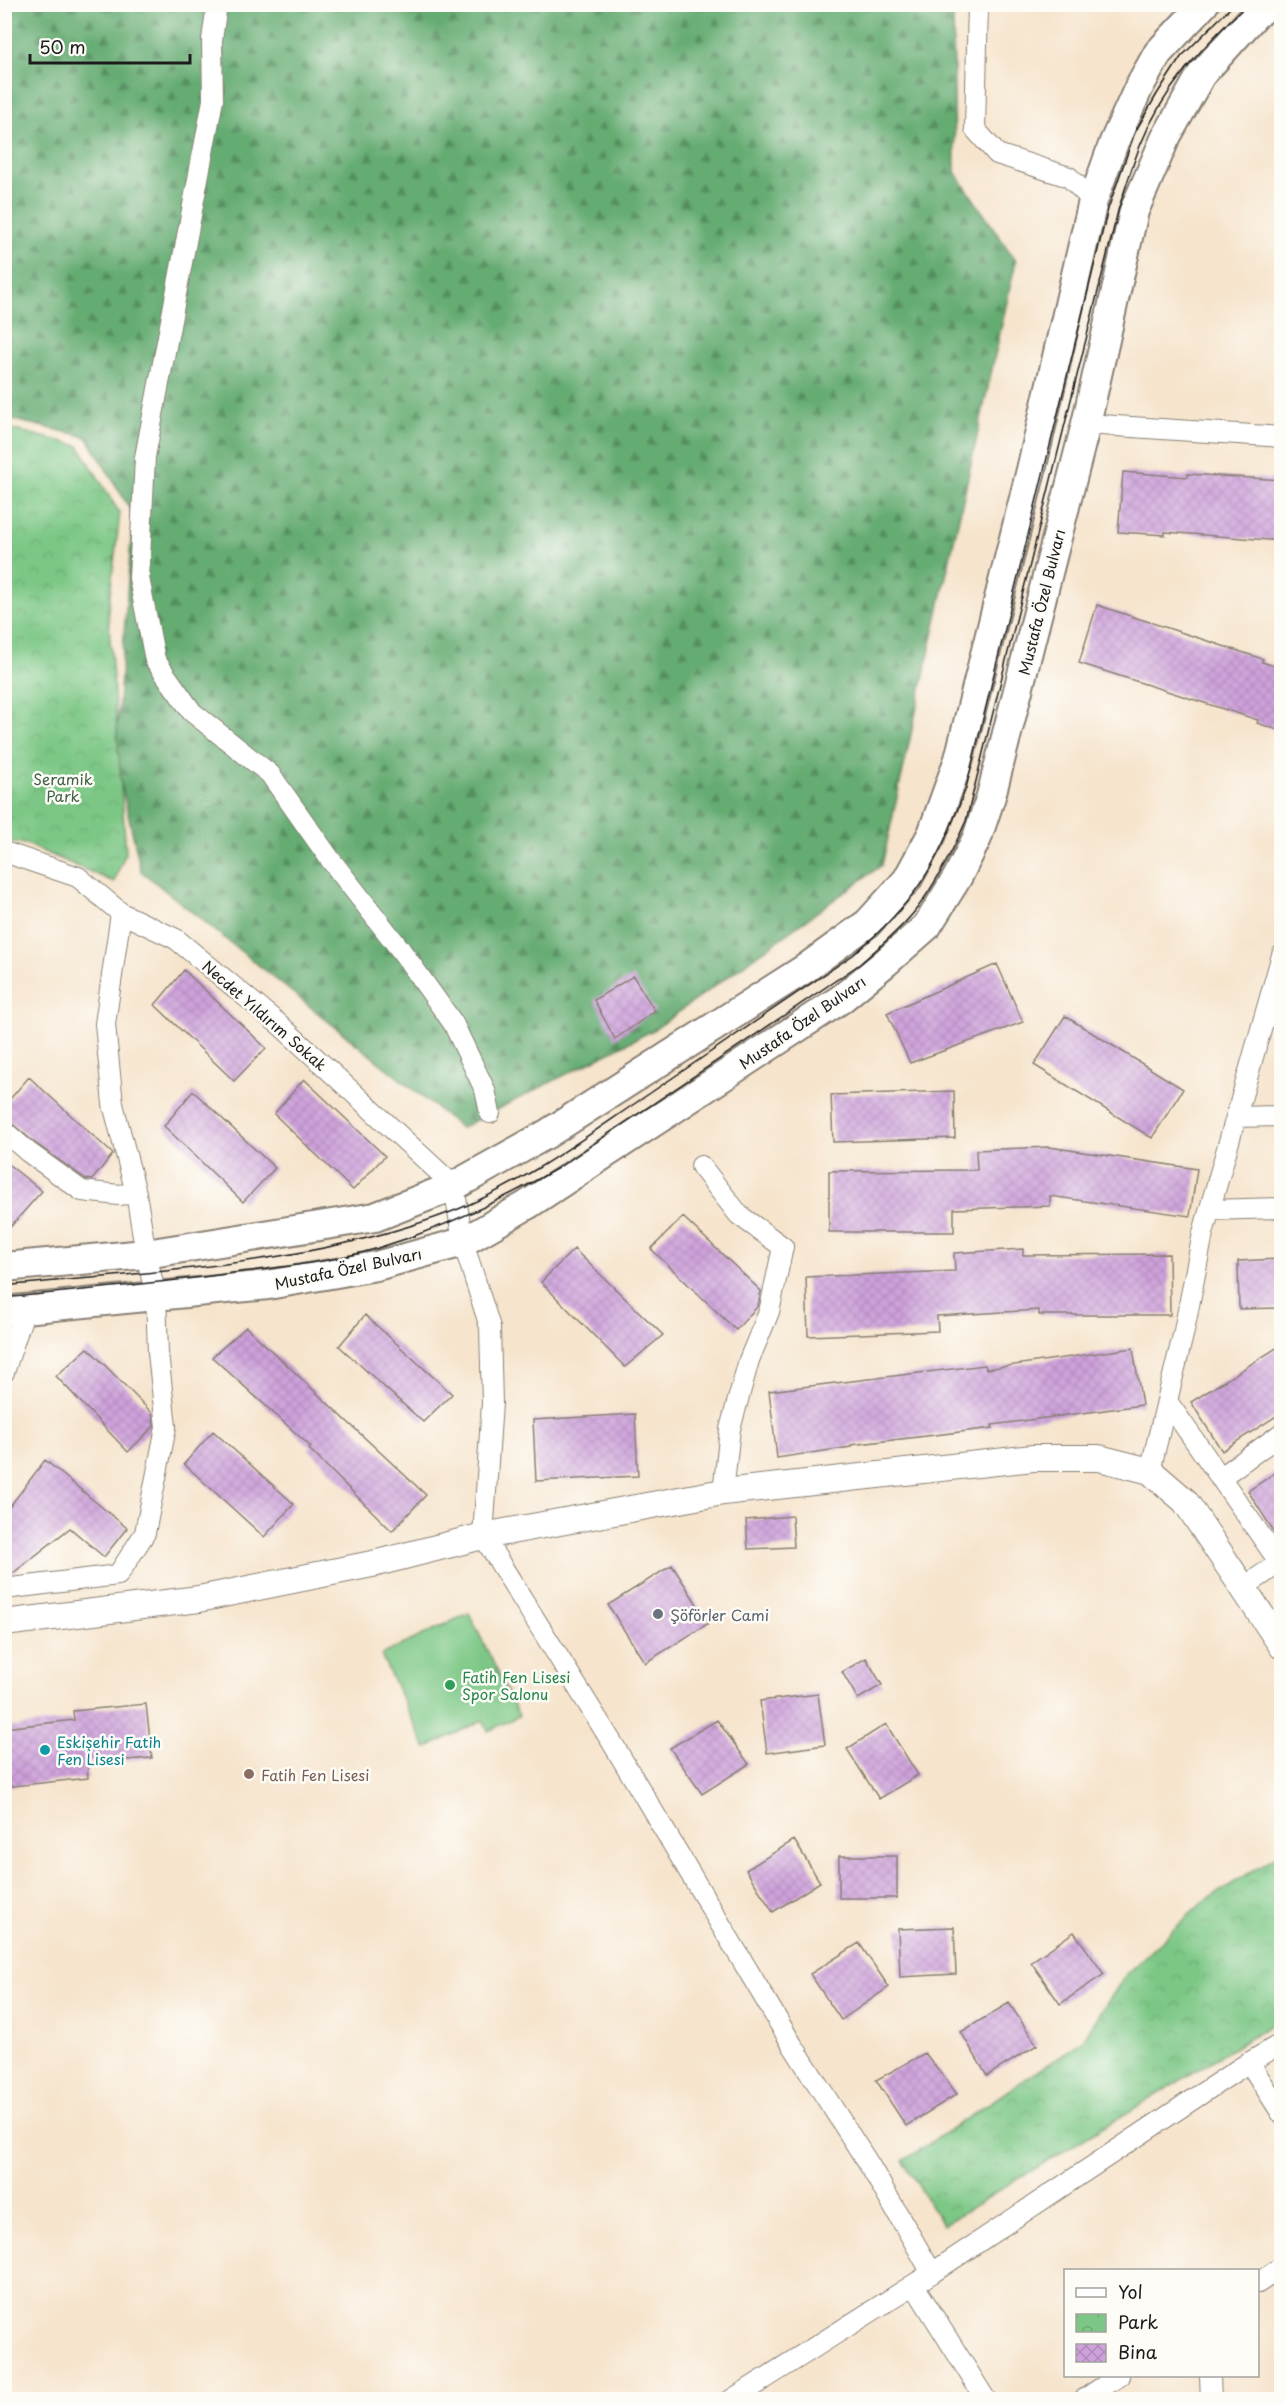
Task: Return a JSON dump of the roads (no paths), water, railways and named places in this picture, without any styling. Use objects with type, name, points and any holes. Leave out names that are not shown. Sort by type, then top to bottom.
[{"type":"main road","points":[[4,1267],[146,1254],[375,1217],[454,1186],[547,1134],[806,968],[868,923],[907,880],[932,834],[958,759],[1031,470],[1094,201],[1114,142],[1139,87],[1158,53],[1204,4]]},
{"type":"main road","name":"Mustafa Özel Bulvarı","points":[[15,1310],[268,1285],[376,1266],[464,1242],[527,1205],[841,999],[927,926],[957,878],[972,848],[992,796],[1086,424],[1134,211],[1165,139],[1202,75],[1256,15],[1270,4]]},
{"type":"street","points":[[217,4],[212,40],[213,100],[145,457],[139,578],[155,660],[192,712],[270,774],[330,859],[400,949],[453,1023],[485,1090],[490,1113]]},
{"type":"street","points":[[978,4],[975,129],[998,154],[1069,177],[1094,201]]},
{"type":"street","points":[[1086,424],[1281,437]]},
{"type":"street","name":"Necdet Yıldırım Sokak","points":[[4,852],[78,877],[121,913],[177,939],[280,1025],[454,1186]]},
{"type":"street","points":[[4,1589],[118,1575],[145,1533],[166,1427],[158,1353],[156,1296],[146,1254],[136,1193],[113,1104],[105,1024],[121,913]]},
{"type":"street","points":[[1150,1471],[1184,1331],[1203,1233],[1281,955]]},
{"type":"street","points":[[1236,1117],[1281,1116]]},
{"type":"street","points":[[4,1131],[28,1152],[82,1191],[119,1195],[136,1193]]},
{"type":"street","points":[[701,1166],[739,1215],[783,1246],[769,1312],[749,1360],[730,1429],[723,1492]]},
{"type":"street","points":[[454,1186],[464,1242],[490,1327],[492,1403],[483,1536],[614,1744],[793,2046],[870,2166],[932,2273]]},
{"type":"street","points":[[1210,1210],[1281,1208]]},
{"type":"street","points":[[4,1372],[15,1310]]},
{"type":"street","points":[[1167,1401],[1281,1563],[1244,1587]]},
{"type":"street","points":[[1220,1478],[1281,1433]]},
{"type":"street","points":[[4,1623],[199,1599],[377,1563],[483,1536],[723,1492],[1033,1458],[1099,1458],[1150,1471],[1185,1502],[1244,1587],[1281,1646]]},
{"type":"street","points":[[731,2400],[914,2285],[1281,2043]]},
{"type":"street","points":[[1249,2062],[1281,2114]]},
{"type":"street","points":[[1259,2282],[1281,2267]]},
{"type":"street","points":[[914,2285],[986,2400]]},
{"type":"street","points":[[1083,2400],[1118,2377]]},
{"type":"street","points":[[1210,2377],[1211,2400]]},
{"type":"tram line","points":[[4,1286],[176,1270],[291,1254],[347,1243],[456,1210],[528,1174],[573,1146],[853,955],[875,936],[923,880],[945,839],[966,788],[1108,209],[1135,132],[1181,57],[1234,4]]},
{"type":"tram line","points":[[4,1298],[181,1280],[325,1261],[375,1249],[446,1224],[491,1204],[558,1168],[860,964],[889,939],[923,901],[937,879],[966,821],[1119,207],[1137,154],[1149,125],[1172,87],[1200,52],[1248,4]]},
{"type":"place","name":"Şöförler Cami","points":[[658,1614]]},
{"type":"place","name":"Fatih Fen Lisesi Spor Salonu","points":[[450,1685]]},
{"type":"place","name":"Eskişehir Fatih Fen Lisesi","points":[[45,1750]]},
{"type":"place","name":"Fatih Fen Lisesi","points":[[249,1774]]},
{"type":"park label","name":"Seramik Park","points":[[63,786]]}]
